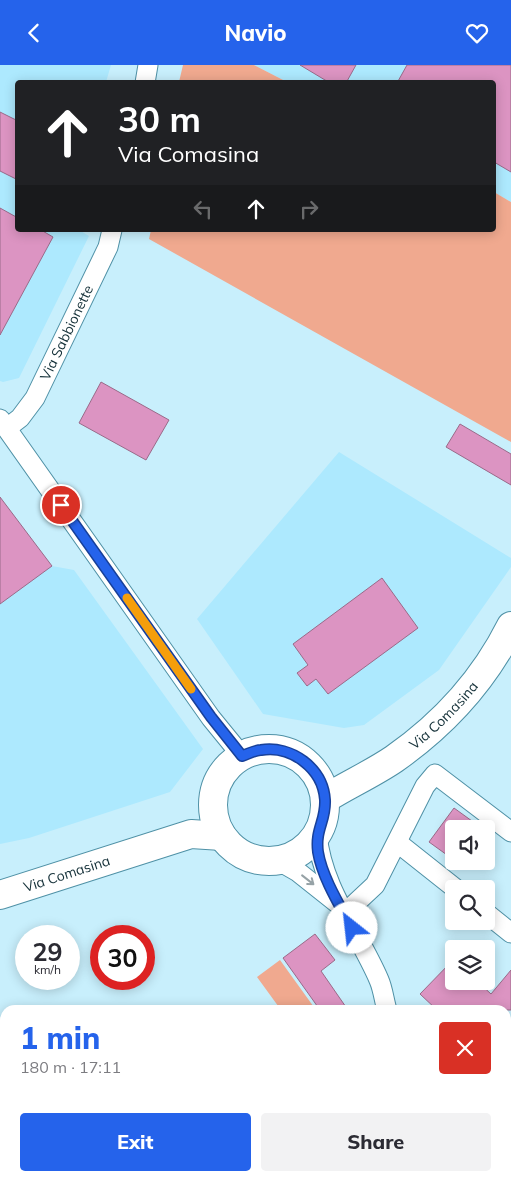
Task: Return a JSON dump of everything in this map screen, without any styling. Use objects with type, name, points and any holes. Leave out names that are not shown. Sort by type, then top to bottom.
[{"type":"main road","name":"Via Comasina","points":[[323,791],[353,781],[393,759],[430,732],[456,707],[498,653],[511,626]]},
{"type":"main road","points":[[278,749],[296,755],[310,767],[323,791],[324,818],[316,834],[306,847],[293,856],[277,860],[262,860],[246,856],[233,848],[222,836],[215,820],[213,803],[217,784],[227,768],[242,756],[260,750],[278,749]]},
{"type":"main road","points":[[191,834],[213,803]]},
{"type":"main road","name":"Via Comasina","points":[[0,895],[191,834],[222,836]]},
{"type":"street","points":[[146,80],[148,65]]},
{"type":"street","name":"Via Sabbionette","points":[[3,423],[20,418],[35,398],[108,247],[112,232]]},
{"type":"street","points":[[3,423],[211,717],[242,756]]},
{"type":"street","points":[[341,909],[375,885],[398,843],[425,786],[435,774],[511,832]]},
{"type":"street","points":[[316,834],[319,854],[341,909],[380,982],[386,1005]]},
{"type":"street","points":[[398,843],[445,880]]},
{"type":"street","points":[[277,860],[298,872],[341,909]]},
{"type":"street","points":[[495,920],[511,933]]},
{"type":"shaded area","points":[[0,65],[111,65],[107,80],[15,80],[15,232],[82,232],[89,236],[19,378],[0,381]]},
{"type":"shaded area","points":[[183,65],[254,65],[283,80],[179,80]]},
{"type":"shaded area","points":[[254,65],[511,65],[511,202],[496,193],[496,80],[283,80]]},
{"type":"shaded area","points":[[496,193],[511,202],[511,442],[149,239],[151,232],[496,232]]},
{"type":"shaded area","points":[[339,452],[511,558],[511,567],[439,670],[364,725],[344,728],[263,714],[197,619]]},
{"type":"shaded area","points":[[0,497],[52,566],[74,570],[203,749],[170,792],[29,838],[0,844]]},
{"type":"shaded area","points":[[280,960],[312,1005],[277,1005],[257,977]]},
{"type":"building","points":[[300,65],[356,65],[348,80],[325,80]]},
{"type":"building","points":[[407,65],[511,65],[511,172],[496,163],[496,80],[399,80]]},
{"type":"building","points":[[0,112],[15,120],[15,178],[0,171]]},
{"type":"building","points":[[0,208],[15,216],[15,232],[44,232],[53,237],[0,335]]},
{"type":"building","points":[[101,382],[169,420],[146,460],[79,423]]},
{"type":"building","points":[[460,424],[511,454],[511,485],[446,447]]},
{"type":"building","points":[[0,497],[52,566],[0,604]]},
{"type":"building","points":[[382,578],[418,628],[328,694],[316,679],[307,686],[297,673],[308,665],[293,644]]},
{"type":"building","points":[[454,808],[471,820],[445,820]]},
{"type":"building","points":[[445,820],[445,854],[429,842]]},
{"type":"building","points":[[315,934],[335,960],[321,971],[345,1005],[316,1005],[283,958]]},
{"type":"building","points":[[445,968],[445,990],[487,990],[491,994],[511,970],[511,1005],[432,1005],[420,994]]},
{"type":"slow traffic","points":[[127,598],[191,689]]},
{"type":"route","points":[[61,505],[211,717],[242,756],[260,750],[278,749],[296,755],[310,767],[320,782],[325,799],[324,818],[316,834],[319,854],[338,903],[352,928]]}]
